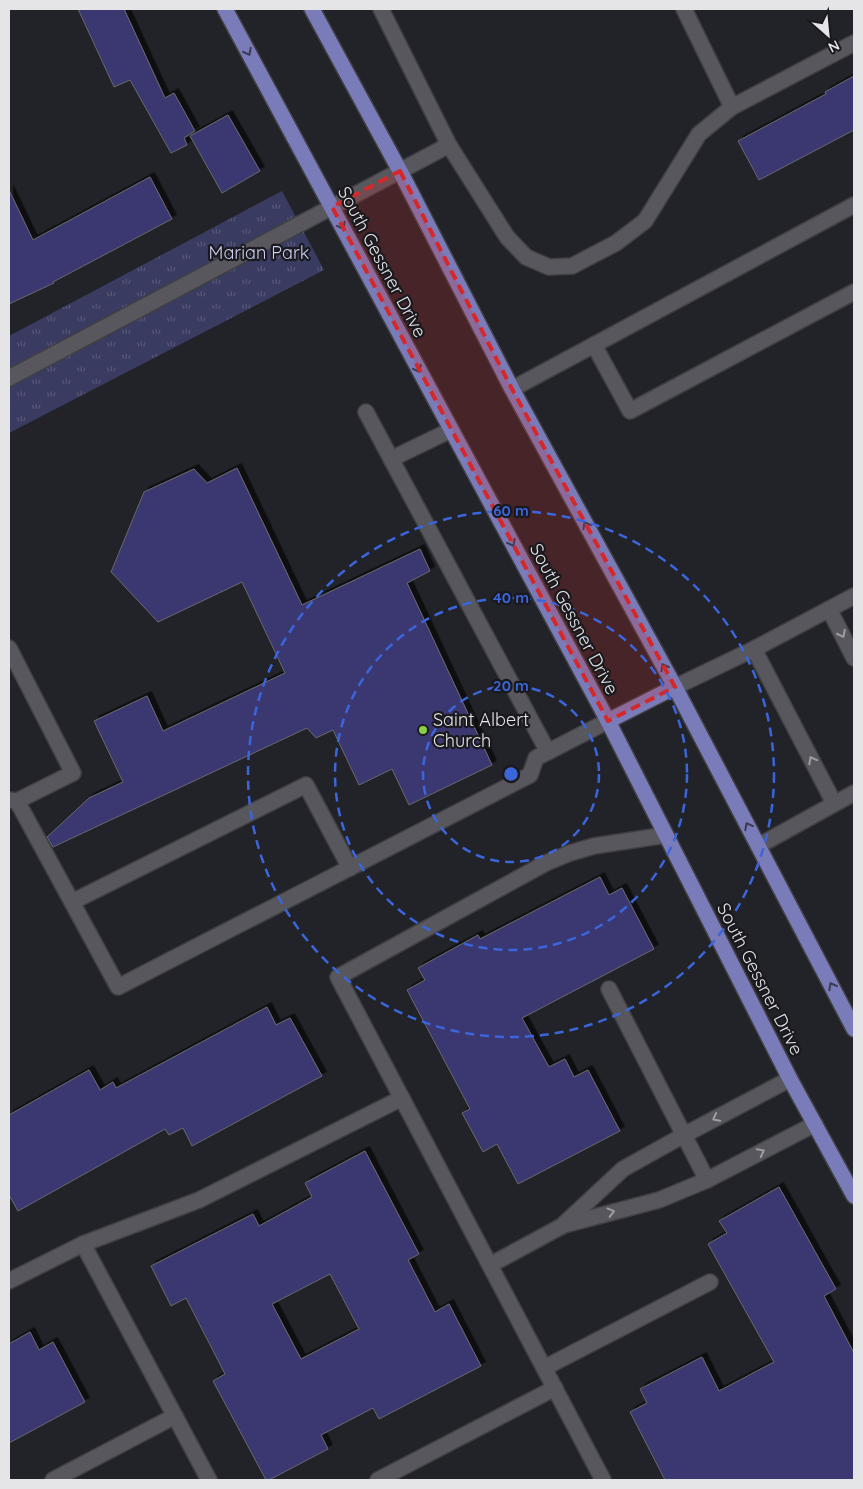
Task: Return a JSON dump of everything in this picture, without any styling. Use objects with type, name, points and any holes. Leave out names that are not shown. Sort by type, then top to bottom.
[{"type":"main road","name":"South Gessner Drive","points":[[225,9],[608,722],[790,1079],[854,1196]]},
{"type":"main road","points":[[312,9],[400,171],[512,389],[675,687],[854,1029]]},
{"type":"main road","points":[[608,722],[675,687]]},
{"type":"street","points":[[381,9],[449,145],[507,237],[526,257],[549,267],[572,266],[616,243],[645,221],[699,134],[732,107],[854,43]]},
{"type":"street","points":[[684,9],[732,107]]},
{"type":"street","points":[[9,378],[449,145]]},
{"type":"street","points":[[512,389],[854,205]]},
{"type":"street","points":[[594,345],[630,412],[854,292]]},
{"type":"street","points":[[366,412],[548,752]]},
{"type":"street","points":[[391,459],[451,430]]},
{"type":"street","points":[[675,687],[754,649],[854,596]]},
{"type":"street","points":[[829,609],[854,658]]},
{"type":"street","points":[[9,648],[73,773],[13,801],[72,902],[118,987],[530,775],[536,758],[608,722]]},
{"type":"street","points":[[754,649],[834,804]]},
{"type":"street","points":[[72,902],[306,784],[350,868]]},
{"type":"street","points":[[758,846],[854,793]]},
{"type":"street","points":[[603,1480],[338,977],[546,863],[594,846],[666,835]]},
{"type":"street","points":[[609,989],[707,1180]]},
{"type":"street","points":[[564,1225],[623,1169],[790,1079]]},
{"type":"street","points":[[9,1280],[83,1244],[199,1200],[402,1098]]},
{"type":"street","points":[[490,1265],[564,1225],[659,1200],[707,1180],[815,1124]]},
{"type":"street","points":[[83,1244],[209,1480]]},
{"type":"street","points":[[544,1368],[710,1282]]},
{"type":"street","points":[[378,1480],[555,1388]]},
{"type":"street","points":[[53,1480],[175,1416]]},
{"type":"highlighted area","points":[[400,171],[512,389],[675,687],[608,721],[332,207]]},
{"type":"green space","name":"Marian Park","points":[[282,191],[324,270],[9,433],[9,336]]},
{"type":"building","points":[[78,9],[124,9],[165,98],[174,93],[195,131],[184,138],[187,145],[171,153],[130,80],[114,87]]},
{"type":"building","points":[[854,76],[854,130],[759,180],[738,141],[826,94],[825,92]]},
{"type":"building","points":[[228,115],[260,171],[222,193],[190,136]]},
{"type":"building","points":[[150,177],[172,219],[54,283],[9,304],[9,190],[33,240]]},
{"type":"building","points":[[237,468],[302,605],[420,549],[430,571],[407,583],[492,765],[409,805],[392,769],[359,785],[333,730],[316,738],[307,728],[53,847],[47,837],[89,798],[123,782],[94,721],[147,696],[163,731],[285,673],[242,582],[158,622],[111,572],[144,492],[194,469],[207,483]]},
{"type":"building","points":[[600,877],[609,895],[622,888],[654,949],[522,1018],[549,1067],[565,1059],[574,1077],[588,1070],[620,1131],[518,1184],[497,1144],[483,1152],[462,1113],[470,1109],[407,990],[425,980],[418,968],[478,935],[480,939]]},
{"type":"building","points":[[267,1007],[276,1025],[290,1018],[322,1076],[192,1146],[183,1128],[169,1135],[165,1129],[18,1211],[9,1195],[9,1115],[89,1070],[100,1090],[113,1082],[116,1088]]},
{"type":"building","points":[[365,1151],[419,1254],[408,1260],[435,1312],[449,1304],[481,1366],[379,1419],[373,1408],[321,1435],[328,1449],[266,1480],[213,1381],[225,1374],[186,1298],[171,1306],[151,1266],[253,1214],[259,1226],[312,1197],[305,1183]],"holes":[[[330,1274],[359,1329],[301,1359],[272,1304]]]},
{"type":"building","points":[[779,1187],[836,1289],[824,1296],[854,1353],[854,1480],[665,1480],[630,1412],[647,1403],[640,1389],[702,1357],[719,1391],[774,1362],[708,1244],[727,1233],[719,1221]]},
{"type":"building","points":[[30,1332],[39,1350],[53,1342],[85,1402],[9,1443],[9,1344]]},
{"type":"place","name":"Saint Albert Church","points":[[423,730]]}]
